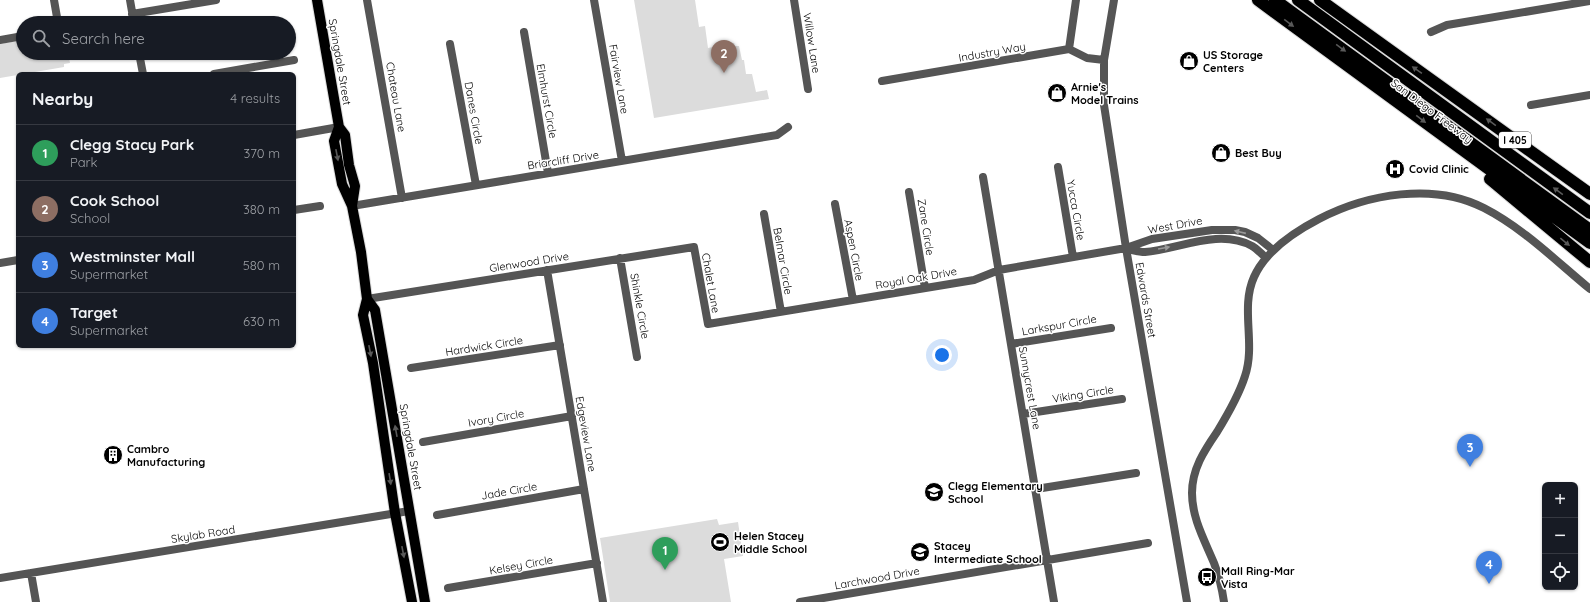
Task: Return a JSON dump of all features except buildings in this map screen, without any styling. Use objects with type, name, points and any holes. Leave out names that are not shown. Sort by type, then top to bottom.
[{"type":"highway","name":"San Diego Freeway","points":[[1258,0],[1363,70],[1404,100],[1440,134],[1590,243]]},
{"type":"highway","points":[[1275,0],[1363,70]]},
{"type":"highway","points":[[1298,0],[1590,213]]},
{"type":"highway","name":"I 405","points":[[1320,0],[1590,194]]},
{"type":"highway","points":[[1404,100],[1468,141],[1590,230]]},
{"type":"highway","points":[[1440,134],[1477,169],[1590,262]]},
{"type":"highway","points":[[1468,141],[1549,213]]},
{"type":"main road","name":"Springdale Street","points":[[317,0],[339,127],[334,141],[342,184],[352,206],[368,299],[375,310],[425,602]]},
{"type":"main road","name":"Springdale Street","points":[[368,299],[363,315],[374,370],[395,513],[412,602]]},
{"type":"main road","points":[[366,330],[374,337],[379,336]]},
{"type":"street","points":[[54,0],[57,16]]},
{"type":"street","points":[[130,0],[132,14],[216,0]]},
{"type":"street","name":"Chateau Lane","points":[[367,0],[402,198]]},
{"type":"street","name":"Fairview Lane","points":[[594,0],[622,161]]},
{"type":"street","name":"Willow Lane","points":[[794,0],[808,89]]},
{"type":"street","points":[[1076,0],[1069,49],[1087,58],[1104,60]]},
{"type":"street","name":"Edwards Street","points":[[1114,0],[1104,60],[1104,105],[1126,248],[1187,602]]},
{"type":"street","points":[[1431,32],[1447,25],[1590,1]]},
{"type":"street","name":"Elmhurst Circle","points":[[524,32],[548,173]]},
{"type":"street","points":[[0,40],[16,37]]},
{"type":"street","name":"Danes Circle","points":[[450,44],[476,185]]},
{"type":"street","name":"Industry Way","points":[[882,81],[1069,49]]},
{"type":"street","points":[[140,60],[143,72]]},
{"type":"street","points":[[225,72],[294,60]]},
{"type":"street","points":[[1531,105],[1590,95]]},
{"type":"street","points":[[296,135],[339,127]]},
{"type":"street","name":"Briarcliff Drive","points":[[352,206],[777,135],[788,127]]},
{"type":"street","name":"Yucca Circle","points":[[1058,167],[1073,257]]},
{"type":"street","name":"Sunnycrest Lane","points":[[983,177],[1054,602]]},
{"type":"street","name":"Zane Circle","points":[[909,192],[925,288]]},
{"type":"street","points":[[1224,602],[1218,574],[1194,515],[1192,483],[1201,457],[1233,404],[1246,375],[1249,361],[1250,342],[1249,292],[1254,276],[1273,250],[1309,224],[1333,212],[1354,204],[1401,195],[1434,194],[1466,200],[1503,219],[1590,288]]},
{"type":"street","name":"Aspen Circle","points":[[835,204],[852,300]]},
{"type":"street","points":[[296,210],[320,206]]},
{"type":"street","name":"Belmar Circle","points":[[764,214],[781,312]]},
{"type":"street","name":"West Drive","points":[[1126,248],[1152,239],[1212,230],[1224,230],[1245,232],[1258,238],[1273,250]]},
{"type":"street","name":"West Drive","points":[[1126,248],[1144,252],[1227,239],[1252,246],[1266,258]]},
{"type":"street","name":"Glenwood Drive","points":[[368,299],[694,246]]},
{"type":"street","name":"Chalet Lane","points":[[694,246],[708,324]]},
{"type":"street","name":"Royal Oak Drive","points":[[708,324],[974,280],[999,270],[1126,248]]},
{"type":"street","name":"Shinkle Circle","points":[[620,258],[638,357]]},
{"type":"street","points":[[0,262],[16,260]]},
{"type":"street","name":"Edgeview Lane","points":[[547,270],[603,602]]},
{"type":"street","name":"Larkspur Circle","points":[[1011,344],[1110,328]]},
{"type":"street","name":"Hardwick Circle","points":[[411,368],[560,345]]},
{"type":"street","name":"Viking Circle","points":[[1023,414],[1122,399]]},
{"type":"street","name":"Ivory Circle","points":[[423,442],[572,416]]},
{"type":"street","points":[[1036,489],[1136,473]]},
{"type":"street","name":"Jade Circle","points":[[437,515],[584,489]]},
{"type":"street","name":"Skylab Road","points":[[0,578],[409,511]]},
{"type":"street","name":"Larchwood Drive","points":[[800,602],[1148,543]]},
{"type":"street","name":"Kelsey Circle","points":[[448,588],[597,563]]},
{"type":"street","points":[[31,573],[36,602]]},
{"type":"shaded area","points":[[634,0],[695,0],[699,27],[705,26],[708,48],[734,43],[735,46],[739,46],[742,60],[744,60],[746,74],[752,74],[756,92],[767,90],[769,99],[654,118]]},
{"type":"shaded area","points":[[16,41],[16,60],[69,60],[70,63],[64,64],[64,67],[35,72],[16,72],[16,75],[0,78],[0,44]]},
{"type":"shaded area","points":[[717,519],[719,525],[738,522],[743,556],[724,559],[731,602],[610,602],[600,538]]},
{"type":"place","name":"US Storage Centers","points":[[1189,61]]},
{"type":"place","name":"Cook School","points":[[724,73]]},
{"type":"place","name":"Arnie's Model Trains","points":[[1057,93]]},
{"type":"place","name":"Best Buy","points":[[1221,153]]},
{"type":"place","name":"Covid Clinic","points":[[1395,169]]},
{"type":"place","name":"Cambro Manufacturing","points":[[113,455]]},
{"type":"place","name":"Westminster Mall","points":[[1470,467]]},
{"type":"place","name":"Clegg Elementary School","points":[[934,492]]},
{"type":"place","name":"Helen Stacey Middle School","points":[[720,542]]},
{"type":"place","name":"Stacey Intermediate School","points":[[920,552]]},
{"type":"place","name":"Clegg Stacy Park","points":[[665,570]]},
{"type":"place","name":"Mall Ring-Mar Vista","points":[[1207,577]]},
{"type":"place","name":"Target","points":[[1489,584]]}]
